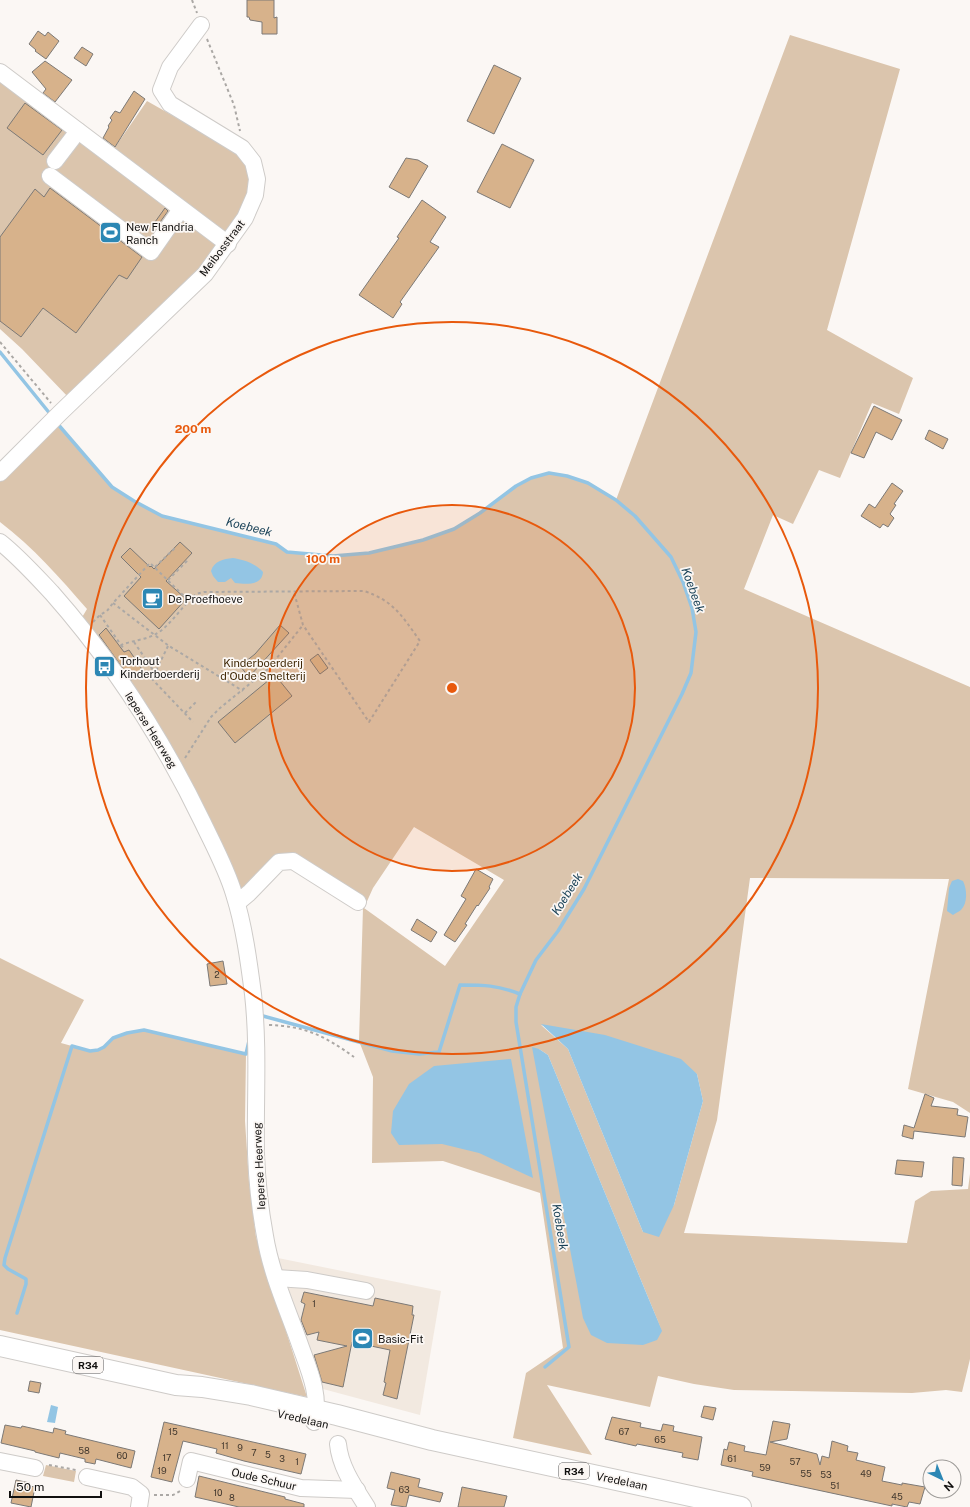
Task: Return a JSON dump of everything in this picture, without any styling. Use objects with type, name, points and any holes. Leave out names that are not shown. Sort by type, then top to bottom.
[{"type":"main road","name":"Vredelaan","points":[[0,1346],[176,1384],[251,1396],[316,1416],[741,1507]]},
{"type":"street","name":"Meibosstraat","points":[[0,473],[47,425],[205,274],[246,218],[255,195],[257,180],[253,162],[242,148],[170,104],[162,90],[170,67],[201,25]]},
{"type":"street","points":[[0,72],[228,244]]},
{"type":"street","points":[[55,161],[78,131]]},
{"type":"street","points":[[50,176],[151,252],[181,208]]},
{"type":"street","name":"Ieperse Heerweg","points":[[0,542],[22,561],[84,631],[140,711],[192,799],[229,878],[237,903],[248,960],[256,1024],[256,1156],[258,1192],[265,1239],[276,1278],[315,1388],[316,1416]]},
{"type":"street","points":[[237,903],[279,862],[293,861],[358,902]]},
{"type":"street","points":[[276,1278],[307,1280],[366,1291]]},
{"type":"street","points":[[338,1444],[339,1455],[367,1507]]},
{"type":"street","points":[[0,1461],[35,1468]]},
{"type":"street","name":"Oude Schuur","points":[[187,1479],[191,1461],[301,1488],[357,1490]]},
{"type":"street","points":[[87,1477],[132,1487],[140,1501]]},
{"type":"path","points":[[192,0],[201,25],[220,67],[234,106],[240,125],[242,148]]},
{"type":"path","points":[[0,342],[52,404],[61,412]]},
{"type":"path","points":[[155,567],[176,546]]},
{"type":"path","points":[[168,580],[188,560],[187,559]]},
{"type":"path","points":[[84,631],[100,615],[107,611],[150,563],[189,601]]},
{"type":"path","points":[[121,644],[134,642],[160,632],[196,594],[204,592],[364,591],[376,595],[388,602],[399,612],[420,640],[369,722],[327,664],[303,625],[294,592]]},
{"type":"path","points":[[113,603],[169,646],[243,691]]},
{"type":"path","points":[[100,615],[124,649]]},
{"type":"path","points":[[174,768],[186,757],[211,717],[268,669],[303,625]]},
{"type":"path","points":[[134,642],[155,673]]},
{"type":"path","points":[[169,646],[152,679],[193,722]]},
{"type":"path","points":[[184,713],[196,702]]},
{"type":"path","points":[[256,1024],[282,1025],[304,1029],[325,1038],[354,1057]]},
{"type":"path","points":[[35,1468],[40,1463],[85,1472],[87,1477]]},
{"type":"path","points":[[140,1501],[173,1495],[183,1489],[187,1479]]},
{"type":"shaded area","points":[[278,1258],[441,1291],[420,1415],[323,1389]]},
{"type":"green space","name":"Kinderboerderij d'Oude Smelterij","points":[[790,35],[900,69],[827,330],[913,378],[899,414],[872,403],[840,478],[819,470],[793,524],[773,515],[744,589],[970,687],[970,1113],[953,1102],[908,1089],[949,879],[750,878],[717,1120],[684,1233],[907,1243],[915,1201],[931,1191],[968,1189],[970,1174],[970,1359],[962,1392],[946,1390],[912,1393],[734,1390],[694,1384],[658,1376],[650,1407],[547,1385],[592,1455],[513,1438],[526,1373],[563,1348],[540,1193],[443,1161],[372,1163],[373,1077],[359,1041],[363,908],[281,854],[239,891],[81,619],[87,609],[35,552],[0,522],[0,482],[58,423],[112,487],[134,501],[162,516],[276,544],[287,552],[333,556],[369,553],[423,540],[454,529],[480,513],[516,486],[531,478],[549,473],[567,476],[588,483],[616,500]],"holes":[[[414,827],[504,880],[445,966],[364,908],[373,888]],[[541,1025],[697,1074],[703,1101],[674,1205],[643,1232],[568,1049]],[[539,1049],[548,1055],[662,1331]]]},
{"type":"green space","name":"New Flandria Ranch","points":[[0,65],[113,150],[147,101],[235,151],[248,161],[251,195],[207,261],[70,399],[22,349],[0,329]]},
{"type":"green space","points":[[0,958],[84,1000],[61,1043],[90,1051],[98,1050],[104,1047],[113,1038],[127,1033],[144,1030],[246,1054],[245,1121],[249,1182],[256,1237],[307,1397],[0,1330]]},
{"type":"green space","points":[[46,1465],[76,1471],[74,1482],[43,1476]]},
{"type":"water","points":[[233,558],[249,562],[260,569],[263,572],[260,580],[253,583],[244,584],[235,583],[231,578],[225,582],[218,582],[213,576],[211,571],[212,568],[219,561]]},
{"type":"water","points":[[958,879],[963,881],[966,892],[966,900],[961,910],[953,915],[947,911],[949,888],[952,881]]},
{"type":"water","points":[[541,1024],[605,1035],[681,1059],[697,1074],[703,1101],[674,1205],[659,1237],[643,1232],[568,1049]]},
{"type":"water","points":[[532,1047],[539,1049],[548,1055],[662,1331],[657,1340],[643,1345],[607,1343],[591,1335],[583,1318]]},
{"type":"water","points":[[511,1059],[533,1178],[479,1153],[442,1144],[399,1145],[391,1133],[393,1111],[409,1084],[434,1066]]},
{"type":"water","points":[[51,1405],[58,1407],[55,1423],[47,1422]]},
{"type":"building","points":[[247,0],[274,0],[274,18],[277,17],[277,34],[262,34],[262,22],[250,20],[249,17],[247,17]]},
{"type":"building","points":[[38,31],[45,36],[48,32],[59,41],[46,59],[35,51],[36,50],[29,44]]},
{"type":"building","points":[[82,47],[93,54],[86,66],[74,58]]},
{"type":"building","points":[[45,61],[72,80],[55,102],[43,93],[46,89],[32,72]]},
{"type":"building","points":[[494,65],[521,78],[494,134],[467,121]]},
{"type":"building","points":[[134,91],[145,99],[115,147],[103,138],[112,120],[110,118],[115,111],[120,113]]},
{"type":"building","points":[[25,103],[62,130],[43,155],[7,128]]},
{"type":"building","points":[[502,144],[534,160],[510,208],[477,192]]},
{"type":"building","points":[[406,158],[418,160],[428,166],[409,198],[389,187]]},
{"type":"building","name":"New Flandria Ranch","points":[[50,188],[142,257],[127,279],[119,275],[76,333],[43,308],[21,337],[0,321],[0,237],[35,189],[44,197]]},
{"type":"building","points":[[422,200],[446,217],[430,242],[439,247],[400,302],[402,304],[393,318],[359,295],[399,238],[397,237]]},
{"type":"building","points":[[165,208],[168,211],[158,225],[155,222]]},
{"type":"building","points":[[874,406],[902,420],[892,440],[876,432],[864,458],[851,453]]},
{"type":"building","points":[[929,430],[948,439],[943,449],[925,439]]},
{"type":"building","points":[[892,483],[903,491],[894,504],[896,505],[890,514],[894,518],[888,527],[883,524],[880,528],[861,516],[869,504],[875,508]]},
{"type":"building","points":[[180,542],[192,553],[166,581],[186,599],[159,629],[124,596],[141,577],[121,557],[130,548],[154,569]]},
{"type":"building","points":[[280,625],[289,633],[249,677],[240,666],[255,654]]},
{"type":"building","points":[[106,628],[124,652],[129,650],[143,672],[131,680],[99,635]]},
{"type":"building","points":[[318,654],[328,668],[320,674],[310,660]]},
{"type":"building","points":[[275,675],[292,696],[235,743],[218,722]]},
{"type":"building","points":[[476,869],[493,879],[489,887],[490,888],[478,906],[477,905],[465,924],[467,925],[455,942],[444,935],[466,899],[461,896]]},
{"type":"building","points":[[417,919],[437,932],[431,942],[411,930]]},
{"type":"building","points":[[223,961],[227,984],[210,986],[207,964]]},
{"type":"building","points":[[925,1094],[934,1098],[931,1106],[958,1109],[957,1115],[968,1117],[965,1137],[914,1131],[913,1139],[902,1136],[904,1125],[914,1128]]},
{"type":"building","points":[[953,1157],[964,1158],[962,1186],[952,1185]]},
{"type":"building","points":[[897,1160],[924,1162],[922,1177],[895,1174]]},
{"type":"building","points":[[304,1292],[373,1306],[375,1298],[413,1306],[412,1315],[414,1315],[397,1399],[383,1395],[390,1350],[352,1342],[343,1387],[322,1382],[314,1355],[347,1346],[317,1340],[319,1332],[307,1335],[301,1320],[305,1304],[301,1302]]},
{"type":"building","points":[[30,1381],[41,1383],[39,1393],[28,1391]]},
{"type":"building","points":[[704,1406],[716,1408],[713,1420],[701,1417]]},
{"type":"building","points":[[612,1417],[641,1423],[640,1427],[661,1431],[663,1424],[674,1426],[673,1431],[702,1437],[698,1460],[682,1457],[683,1453],[637,1444],[636,1446],[605,1439]]},
{"type":"building","points":[[773,1421],[790,1424],[787,1439],[770,1442],[817,1454],[820,1465],[822,1456],[829,1458],[832,1441],[848,1446],[847,1451],[858,1453],[856,1460],[885,1467],[882,1481],[902,1485],[902,1483],[922,1486],[922,1497],[920,1504],[909,1502],[907,1507],[892,1504],[892,1506],[752,1476],[753,1472],[721,1465],[724,1449],[727,1450],[729,1442],[745,1446],[744,1451],[766,1455]]},
{"type":"building","points":[[164,1422],[306,1454],[301,1474],[244,1461],[216,1453],[217,1449],[183,1441],[172,1482],[151,1477]]},
{"type":"building","points":[[5,1425],[21,1428],[22,1426],[53,1433],[54,1428],[66,1431],[65,1434],[135,1451],[131,1468],[96,1459],[95,1464],[85,1462],[85,1459],[60,1453],[59,1458],[1,1443]]},
{"type":"building","points":[[391,1472],[420,1479],[418,1487],[443,1493],[440,1502],[409,1495],[406,1507],[391,1505],[395,1490],[387,1488]]},
{"type":"building","points":[[199,1476],[285,1497],[285,1499],[304,1504],[304,1507],[239,1507],[195,1497]]},
{"type":"building","points":[[16,1480],[30,1483],[29,1486],[35,1487],[31,1507],[11,1503]]},
{"type":"building","points":[[462,1487],[507,1496],[504,1507],[458,1507]]},
{"type":"waterway","name":"Koebeek","points":[[0,352],[51,415]]},
{"type":"waterway","name":"Koebeek","points":[[56,422],[112,487],[134,501],[162,516],[276,544],[287,552],[333,556],[369,553],[423,540],[454,529],[480,513],[516,486],[531,478],[549,473],[567,476],[588,483],[616,500],[635,516],[671,557],[683,582],[692,608],[696,632],[691,673],[682,694],[584,889],[558,931],[536,960],[520,994],[516,1007],[516,1022],[569,1347],[545,1367]]},
{"type":"waterway","points":[[263,1016],[392,1051],[419,1054],[439,1052],[460,985],[490,986],[520,994]]},
{"type":"waterway","points":[[17,1313],[26,1284],[26,1279],[8,1269],[4,1265],[5,1258],[72,1046],[90,1051],[98,1050],[104,1047],[113,1038],[127,1033],[144,1030],[246,1054],[249,1041]]},
{"type":"place","name":"New Flandria Ranch","points":[[111,233]]},
{"type":"place","name":"De Proefhoeve","points":[[153,599]]},
{"type":"place","name":"Torhout Kinderboerderij","points":[[104,667]]},
{"type":"place","name":"Basic-Fit","points":[[362,1339]]}]
